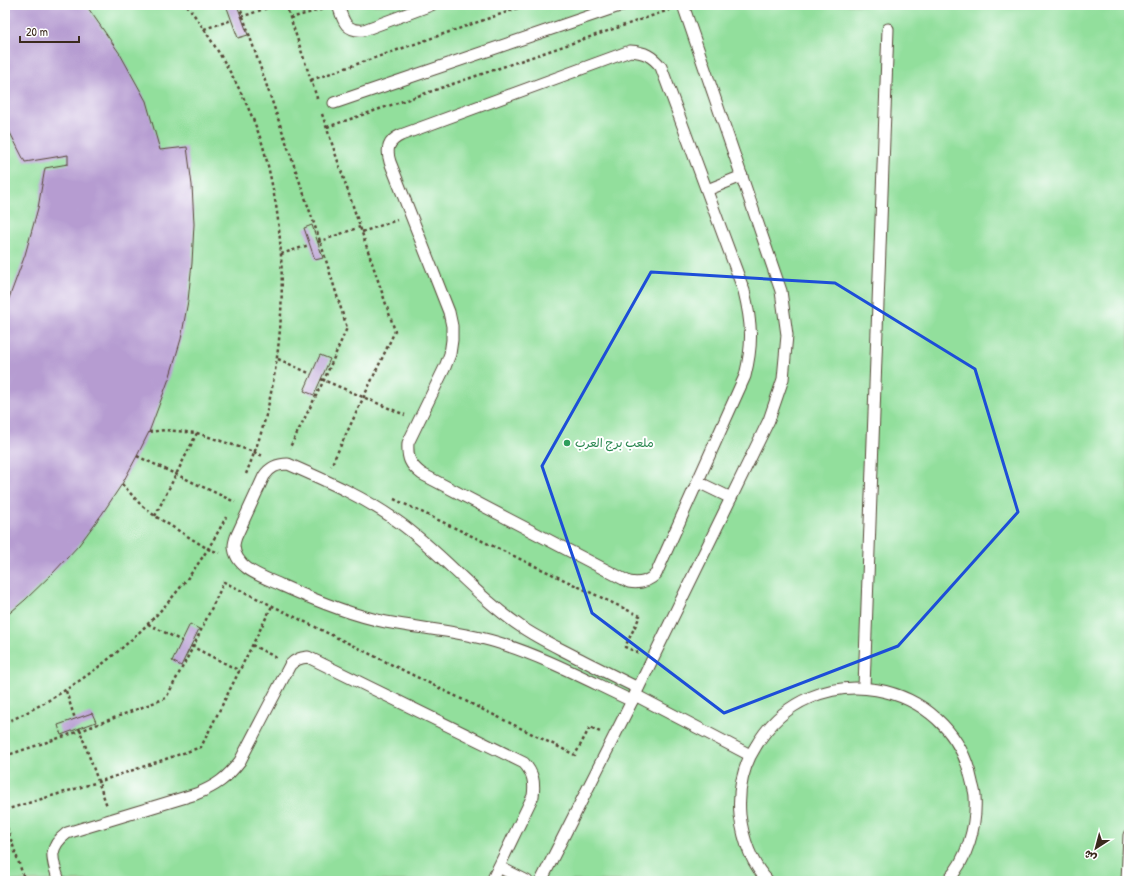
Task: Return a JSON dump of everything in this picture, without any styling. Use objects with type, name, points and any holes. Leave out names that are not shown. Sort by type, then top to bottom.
[{"type":"lane","points":[[338,5],[345,24],[349,28],[359,31],[431,5]]},
{"type":"lane","points":[[334,103],[622,5]]},
{"type":"lane","points":[[541,881],[635,695],[769,420],[783,379],[787,335],[781,291],[683,5]]},
{"type":"lane","points":[[864,687],[888,29]]},
{"type":"lane","points":[[630,52],[639,52],[648,54],[661,67],[707,190],[744,291],[751,325],[749,359],[745,376],[656,574],[652,578],[645,582],[629,582],[415,469],[410,461],[408,443],[450,354],[452,326],[449,312],[388,156],[390,143],[395,138],[630,52]]},
{"type":"lane","points":[[707,190],[742,176]]},
{"type":"lane","points":[[635,695],[539,657],[471,635],[384,621],[352,613],[295,592],[254,572],[239,559],[234,545],[248,508],[264,476],[272,467],[280,464],[288,464],[345,490],[382,511],[418,538],[480,595],[520,627],[635,695],[750,755]]},
{"type":"lane","points":[[698,482],[731,498]]},
{"type":"lane","points":[[59,881],[54,865],[53,855],[55,847],[60,839],[67,833],[196,794],[221,782],[240,761],[290,665],[295,660],[301,658],[308,658],[524,763],[530,770],[534,778],[535,787],[533,796],[492,881]]},
{"type":"lane","points":[[768,881],[750,854],[742,830],[739,804],[742,779],[750,755],[762,735],[778,717],[796,704],[817,694],[840,688],[864,687],[892,692],[917,704],[940,721],[958,743],[970,769],[975,797],[974,825],[966,852],[947,881]]},
{"type":"lane","points":[[1127,881],[1129,835]]},
{"type":"lane","points":[[499,867],[527,881]]},
{"type":"path","points":[[187,5],[219,51],[239,89],[262,143],[272,184],[278,221],[281,254],[282,296],[278,359],[267,412],[245,477]]},
{"type":"path","points":[[239,5],[347,328],[290,447],[297,451]]},
{"type":"path","points":[[242,16],[276,5]]},
{"type":"path","points":[[286,5],[320,107]]},
{"type":"path","points":[[311,80],[527,5]]},
{"type":"path","points":[[327,127],[683,5]]},
{"type":"path","points":[[290,18],[306,14]]},
{"type":"path","points":[[204,29],[232,20]]},
{"type":"path","points":[[322,114],[395,331],[330,468]]},
{"type":"path","points":[[362,232],[411,215]]},
{"type":"path","points":[[319,241],[360,227]]},
{"type":"path","points":[[281,254],[309,244]]},
{"type":"path","points":[[278,359],[311,374]]},
{"type":"path","points":[[323,379],[419,421]]},
{"type":"path","points":[[149,432],[165,430],[197,433],[254,452],[280,464]]},
{"type":"path","points":[[155,516],[197,433]]},
{"type":"path","points":[[137,456],[248,508]]},
{"type":"path","points":[[122,484],[141,505],[155,516],[208,549],[239,559]]},
{"type":"path","points":[[231,508],[237,495]]},
{"type":"path","points":[[388,496],[640,616],[625,647],[652,660]]},
{"type":"path","points":[[5,723],[66,691],[126,646],[185,583],[208,549],[228,514]]},
{"type":"path","points":[[5,756],[166,698],[224,582],[575,755],[590,728],[613,739]]},
{"type":"path","points":[[5,810],[98,782],[201,747],[272,606]]},
{"type":"path","points":[[148,624],[182,641]]},
{"type":"path","points":[[192,646],[240,671]]},
{"type":"path","points":[[252,646],[290,665]]},
{"type":"path","points":[[66,691],[75,719]]},
{"type":"path","points":[[79,729],[112,820]]},
{"type":"path","points":[[5,822],[25,881]]},
{"type":"highlighted area","points":[[651,272],[835,283],[975,369],[1018,512],[898,646],[724,713],[592,613],[542,466]]},
{"type":"green space","name":"ملعب برج العرب","points":[[5,5],[1129,5],[1129,881],[5,881]]},
{"type":"building","points":[[5,5],[86,5],[120,54],[146,101],[160,150],[187,147],[192,185],[194,224],[188,301],[181,339],[170,376],[149,432],[122,484],[79,545],[53,573],[5,617],[5,309],[25,255],[38,208],[45,168],[68,164],[68,155],[25,162],[5,123]]},
{"type":"building","points":[[226,5],[237,5],[248,35],[238,38]]},
{"type":"building","points":[[312,225],[323,258],[315,260],[304,228]]},
{"type":"building","points":[[320,355],[330,359],[314,395],[304,391]]},
{"type":"building","points":[[190,624],[199,629],[181,666],[172,661]]},
{"type":"building","points":[[92,713],[96,722],[61,735],[58,725]]},
{"type":"place","name":"ملعب برج العرب","points":[[567,443]]}]
